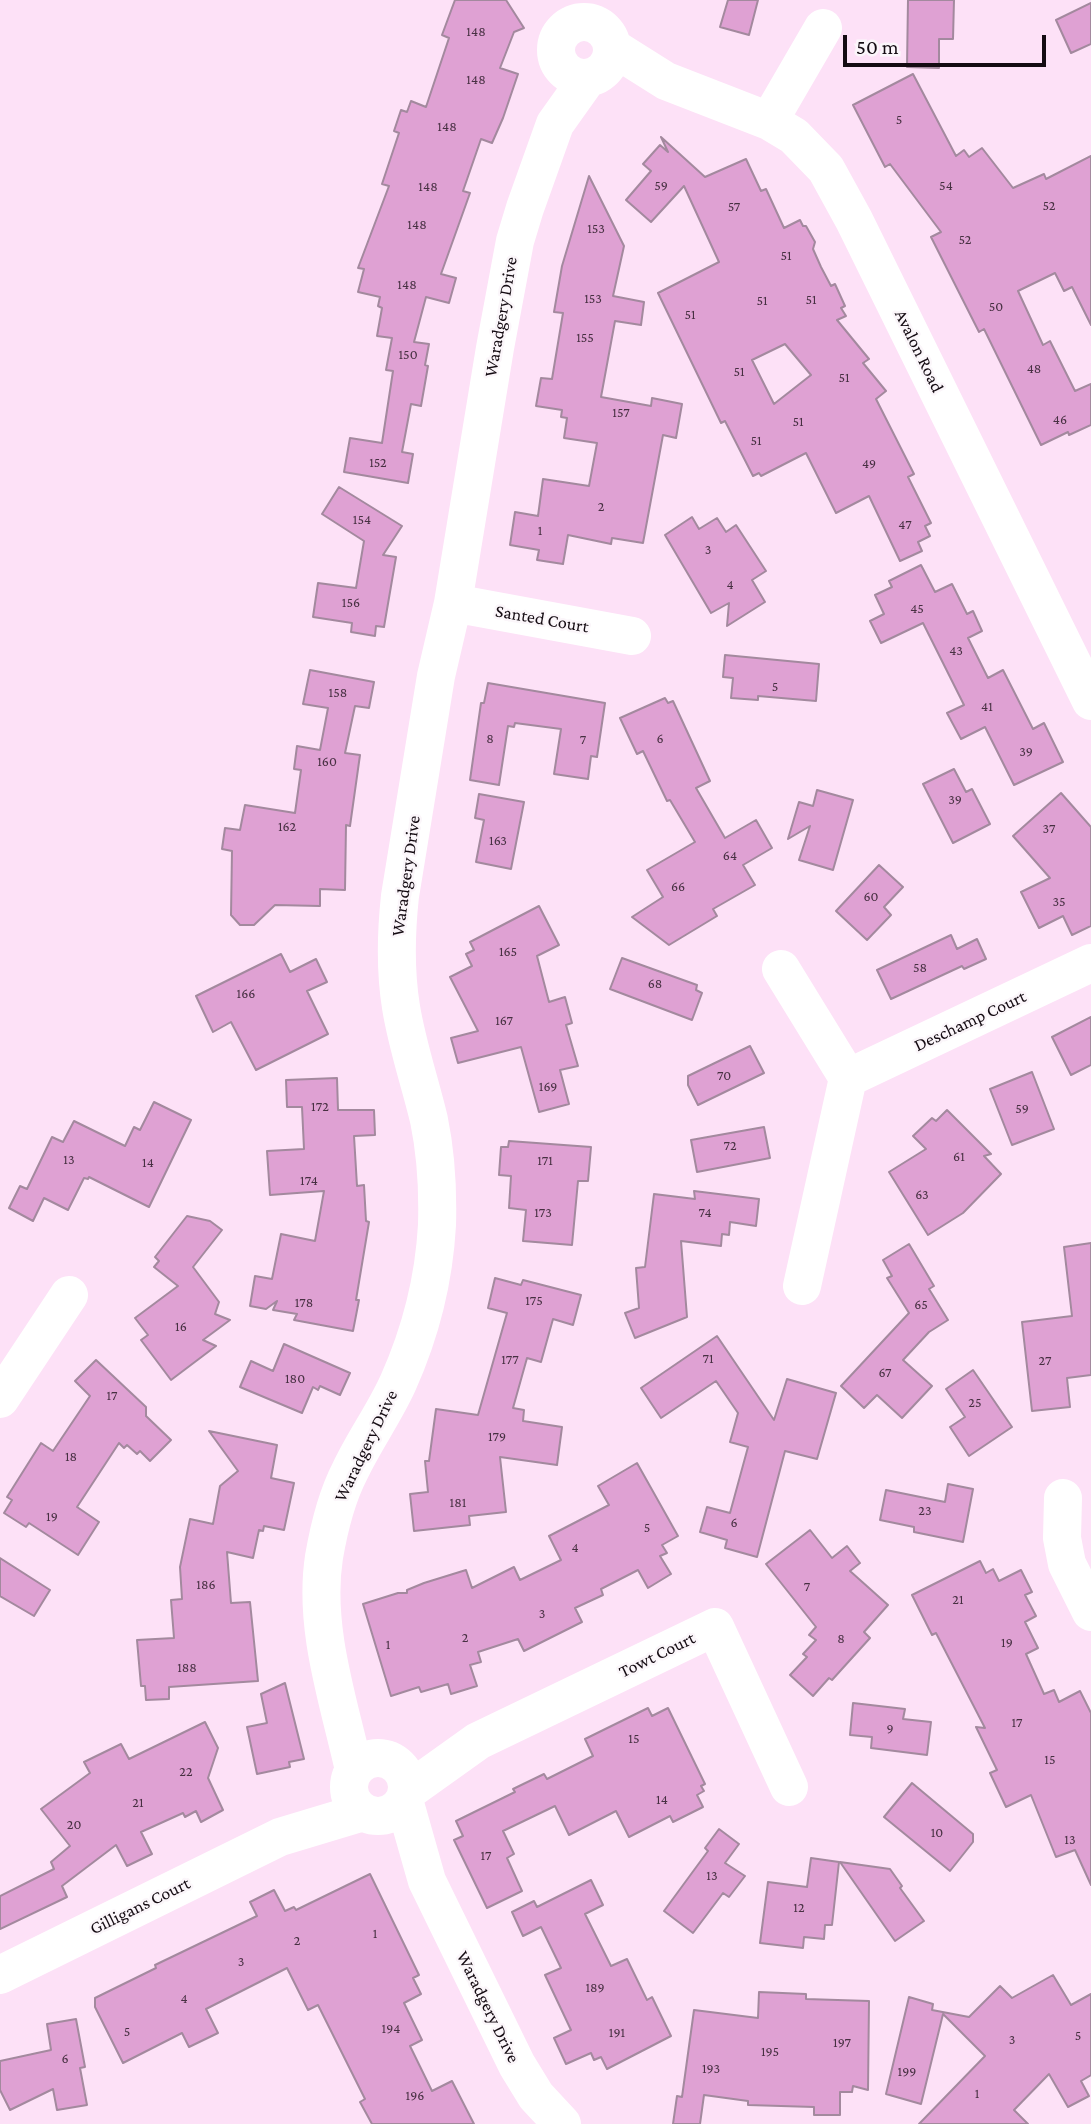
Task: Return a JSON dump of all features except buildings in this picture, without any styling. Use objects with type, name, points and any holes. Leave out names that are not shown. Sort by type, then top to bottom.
[{"type":"street","points":[[769,121],[823,28]]},
{"type":"street","name":"Avalon Road","points":[[592,40],[666,82],[782,128],[806,146],[826,169],[1091,701]]},
{"type":"street","name":"Waradgery Drive","points":[[562,2124],[536,2096],[517,2065],[379,1787],[339,1699],[325,1645],[322,1598],[324,1557],[329,1530],[348,1474],[389,1401],[413,1346],[433,1265],[437,1203],[434,1148],[400,1005],[396,930],[400,896],[436,677],[453,603],[515,241],[555,124],[592,40]]},
{"type":"street","name":"Santed Court","points":[[453,603],[632,636]]},
{"type":"street","name":"Deschamp Court","points":[[848,1078],[1091,963]]},
{"type":"street","points":[[781,969],[848,1078],[802,1286]]},
{"type":"street","points":[[0,1399],[69,1295]]},
{"type":"street","points":[[1063,1498],[1062,1538],[1067,1564],[1091,1612]]},
{"type":"street","name":"Towt Court","points":[[379,1787],[715,1627],[789,1787]]},
{"type":"street","name":"Gilligans Court","points":[[0,1975],[379,1787]]}]
